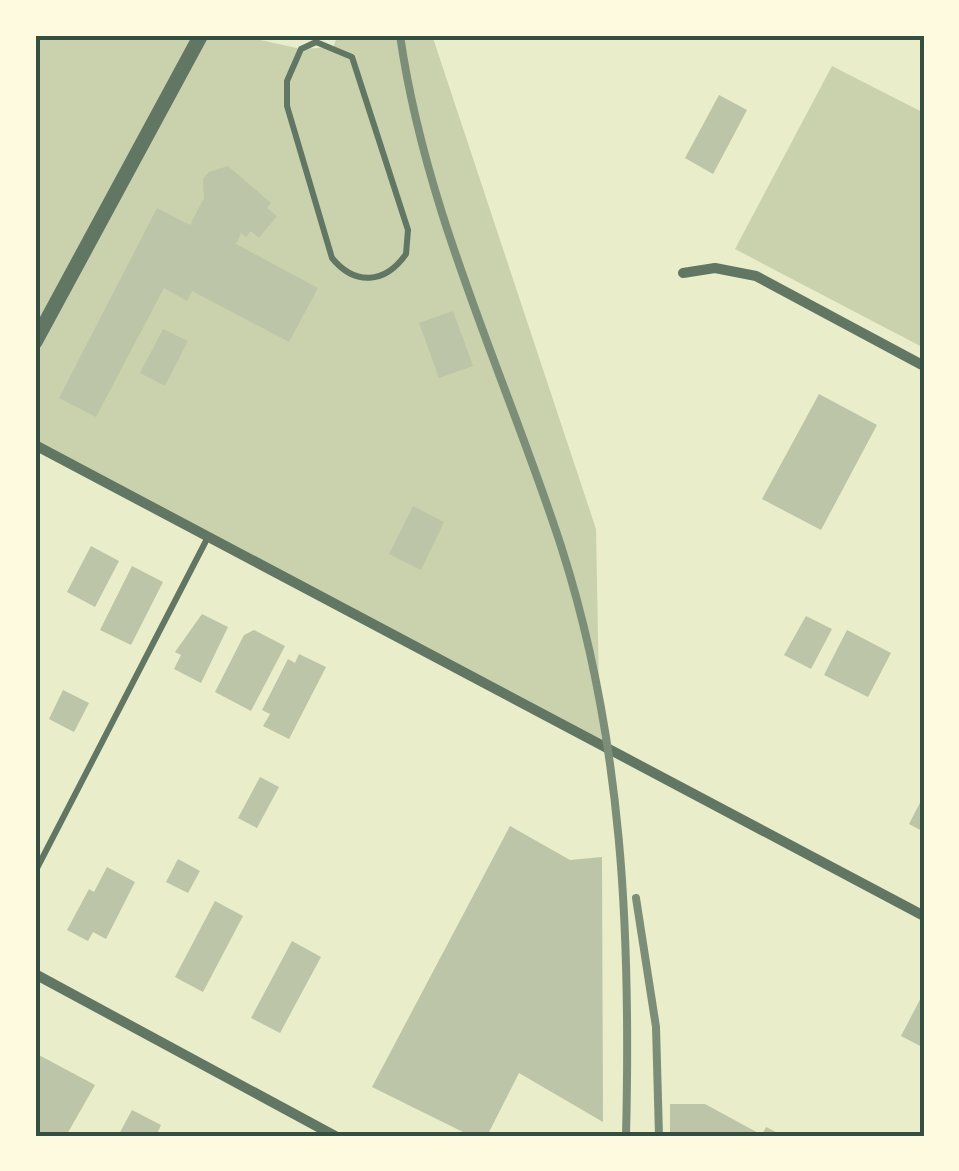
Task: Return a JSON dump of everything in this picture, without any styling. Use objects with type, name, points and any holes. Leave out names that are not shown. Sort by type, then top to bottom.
[{"type":"street","points":[[35,342],[202,35]]},
{"type":"street","points":[[684,273],[715,268],[756,276],[924,366]]},
{"type":"street","points":[[35,445],[924,916]]},
{"type":"street","points":[[35,974],[335,1136]]},
{"type":"lane","points":[[316,42],[352,57],[411,240],[398,266],[363,280],[345,274],[332,258],[287,106],[286,82],[301,48],[316,42]]},
{"type":"lane","points":[[35,872],[208,537]]},
{"type":"green space","points":[[35,35],[239,35],[301,49],[333,47],[338,35],[432,35],[596,529],[599,689],[609,751],[35,445]]},
{"type":"green space","points":[[832,66],[924,113],[924,348],[735,249]]},
{"type":"building","points":[[719,95],[747,110],[713,174],[685,158]]},
{"type":"building","points":[[228,166],[271,203],[267,208],[277,216],[259,238],[251,231],[246,237],[241,233],[236,244],[318,288],[289,342],[192,291],[187,301],[164,288],[96,417],[59,398],[157,208],[190,225],[204,198],[203,179],[209,172]]},
{"type":"building","points":[[453,311],[473,366],[439,378],[419,323]]},
{"type":"building","points":[[163,329],[188,341],[165,386],[140,373]]},
{"type":"building","points":[[819,394],[877,425],[821,530],[762,499]]},
{"type":"building","points":[[413,506],[444,522],[421,570],[389,554]]},
{"type":"building","points":[[91,546],[119,561],[95,607],[67,592]]},
{"type":"building","points":[[132,566],[163,582],[131,645],[100,630]]},
{"type":"building","points":[[202,614],[228,627],[201,683],[174,669],[181,655],[175,652]]},
{"type":"building","points":[[806,616],[832,629],[811,669],[784,655]]},
{"type":"building","points":[[254,630],[285,646],[251,711],[215,692],[244,635]]},
{"type":"building","points":[[847,630],[891,653],[868,697],[824,675]]},
{"type":"building","points":[[299,654],[326,667],[289,739],[263,726],[270,714],[262,710],[288,659],[295,663]]},
{"type":"building","points":[[63,690],[89,703],[74,732],[49,719]]},
{"type":"building","points":[[260,777],[279,787],[257,828],[238,818]]},
{"type":"building","points":[[924,795],[924,832],[909,824]]},
{"type":"building","points":[[510,826],[570,860],[602,857],[603,1122],[519,1073],[487,1136],[471,1136],[372,1087]]},
{"type":"building","points":[[178,859],[200,871],[188,893],[166,882]]},
{"type":"building","points":[[107,867],[135,882],[106,939],[93,932],[88,941],[67,930],[89,889],[94,892]]},
{"type":"building","points":[[215,901],[243,916],[203,992],[175,977]]},
{"type":"building","points":[[292,941],[321,957],[280,1033],[251,1018]]},
{"type":"building","points":[[924,992],[924,1048],[901,1036]]},
{"type":"building","points":[[35,1053],[95,1085],[66,1136],[35,1136]]},
{"type":"building","points":[[670,1104],[705,1104],[762,1135],[766,1127],[784,1136],[670,1136]]},
{"type":"building","points":[[132,1110],[161,1125],[156,1136],[118,1136]]},
{"type":"railway","points":[[400,35],[412,101],[447,230],[561,546],[598,691],[619,838],[624,912],[626,1136]]},
{"type":"railway","points":[[636,898],[656,1027],[659,1136]]}]
